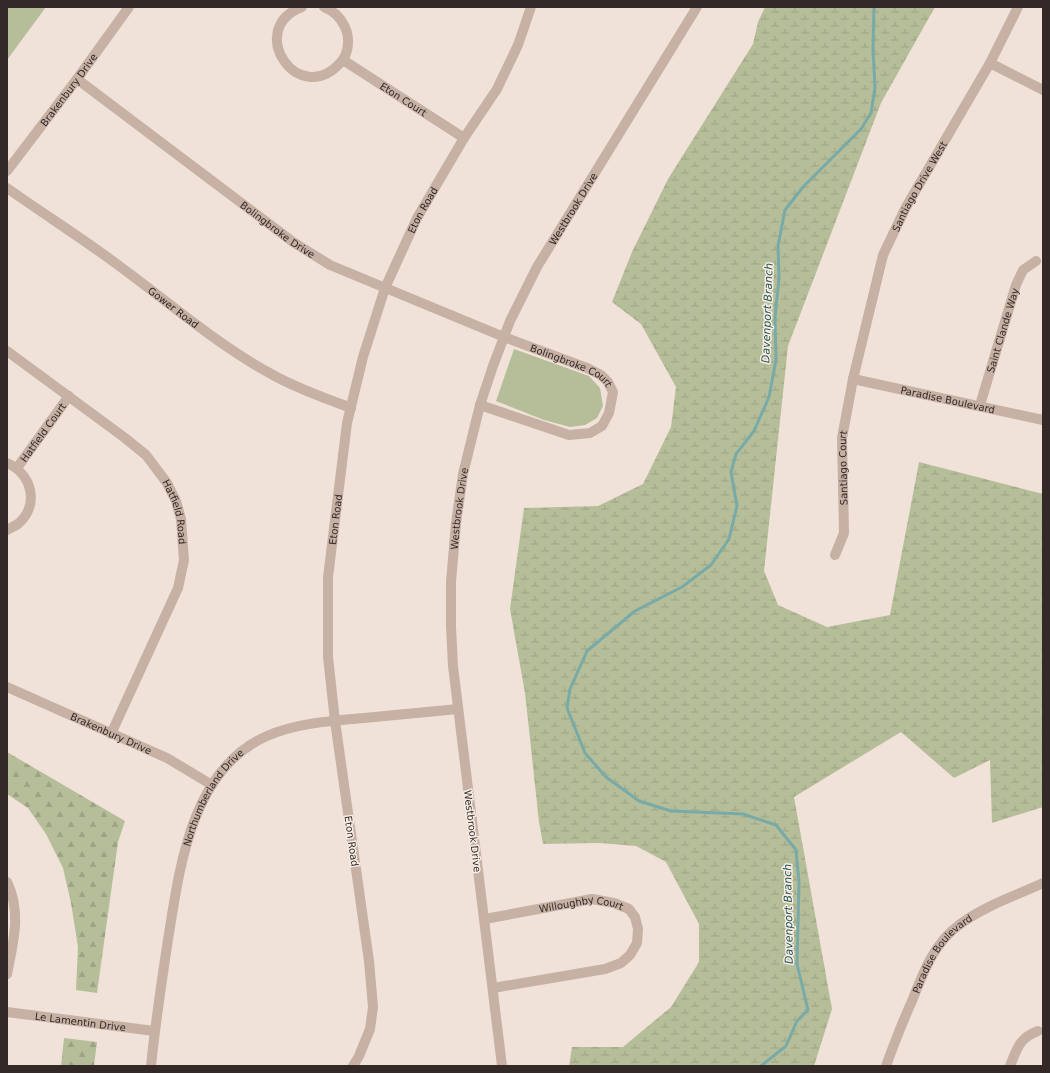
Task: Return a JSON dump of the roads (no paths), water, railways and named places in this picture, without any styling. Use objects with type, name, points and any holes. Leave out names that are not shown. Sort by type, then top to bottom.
[{"type":"street","name":"Brakenbury Drive","points":[[7,171],[77,79],[129,7]]},
{"type":"street","points":[[302,7],[287,16],[280,26],[277,38],[278,50],[282,60],[291,69],[301,75],[313,77],[325,75],[335,69],[343,60],[347,50],[348,40],[346,29],[342,20],[335,12],[324,7]]},
{"type":"street","name":"Eton Road","points":[[353,1066],[359,1056],[370,1029],[373,1006],[335,721],[328,657],[328,577],[347,423],[363,357],[385,288],[417,218],[464,138],[497,89],[518,45],[531,7]]},
{"type":"street","name":"Westbrook Drive","points":[[502,1066],[453,666],[451,627],[452,574],[456,523],[463,474],[480,405],[493,366],[510,321],[537,267],[697,7]]},
{"type":"street","name":"Santiago Drive West","points":[[853,379],[883,255],[906,207],[990,63],[1018,7]]},
{"type":"street","name":"Eton Court","points":[[343,60],[464,138]]},
{"type":"street","points":[[990,63],[1043,90]]},
{"type":"street","name":"Bolingbroke Drive","points":[[77,79],[293,242],[330,265],[504,338]]},
{"type":"street","name":"Gower Road","points":[[7,188],[120,266],[213,336],[251,362],[274,376],[351,408]]},
{"type":"street","name":"Saint Clande Way","points":[[980,405],[1016,285],[1023,270],[1036,262]]},
{"type":"street","name":"Bolingbroke Court","points":[[480,405],[569,435],[590,433],[602,426],[609,413],[613,392],[608,382],[601,375],[568,360],[504,338]]},
{"type":"street","name":"Hatfield Road","points":[[7,351],[146,455],[167,483],[176,501],[181,519],[184,560],[178,588],[111,734]]},
{"type":"street","name":"Paradise Boulevard","points":[[853,379],[980,405],[1043,420]]},
{"type":"street","name":"Santiago Court","points":[[835,555],[844,533],[842,438],[853,379]]},
{"type":"street","name":"Hatfield Court","points":[[17,468],[69,396]]},
{"type":"street","name":"Hatfield Court","points":[[7,463],[17,468],[24,476],[29,485],[31,495],[30,505],[26,515],[18,524],[7,530]]},
{"type":"street","name":"Brakenbury Drive","points":[[7,687],[167,758],[212,785]]},
{"type":"street","name":"Northumberland Drive","points":[[151,1066],[154,1031],[177,886],[191,827],[204,797],[228,764],[238,754],[266,737],[285,730],[315,723],[458,709]]},
{"type":"street","points":[[7,882],[15,906],[16,923],[7,974]]},
{"type":"street","name":"Paradise Boulevard","points":[[886,1066],[896,1038],[929,960],[944,938],[958,925],[979,911],[1043,883]]},
{"type":"street","name":"Willoughby Court","points":[[485,919],[592,899],[614,903],[629,909],[635,917],[638,929],[637,943],[630,955],[621,963],[605,969],[493,988]]},
{"type":"street","name":"Le Lamentin Drive","points":[[7,1012],[154,1031]]},
{"type":"street","points":[[1010,1066],[1018,1045],[1028,1035],[1038,1031]]},
{"type":"waterway","name":"Davenport Branch","points":[[761,1066],[786,1046],[797,1021],[808,1010],[797,964],[799,882],[796,850],[776,825],[743,814],[671,811],[639,801],[606,777],[585,753],[567,708],[570,689],[587,651],[635,611],[682,587],[711,565],[729,539],[737,506],[731,472],[736,454],[754,431],[769,397],[776,360],[775,318],[779,278],[778,246],[785,210],[803,187],[861,129],[871,113],[875,88],[873,49],[874,7]]}]
